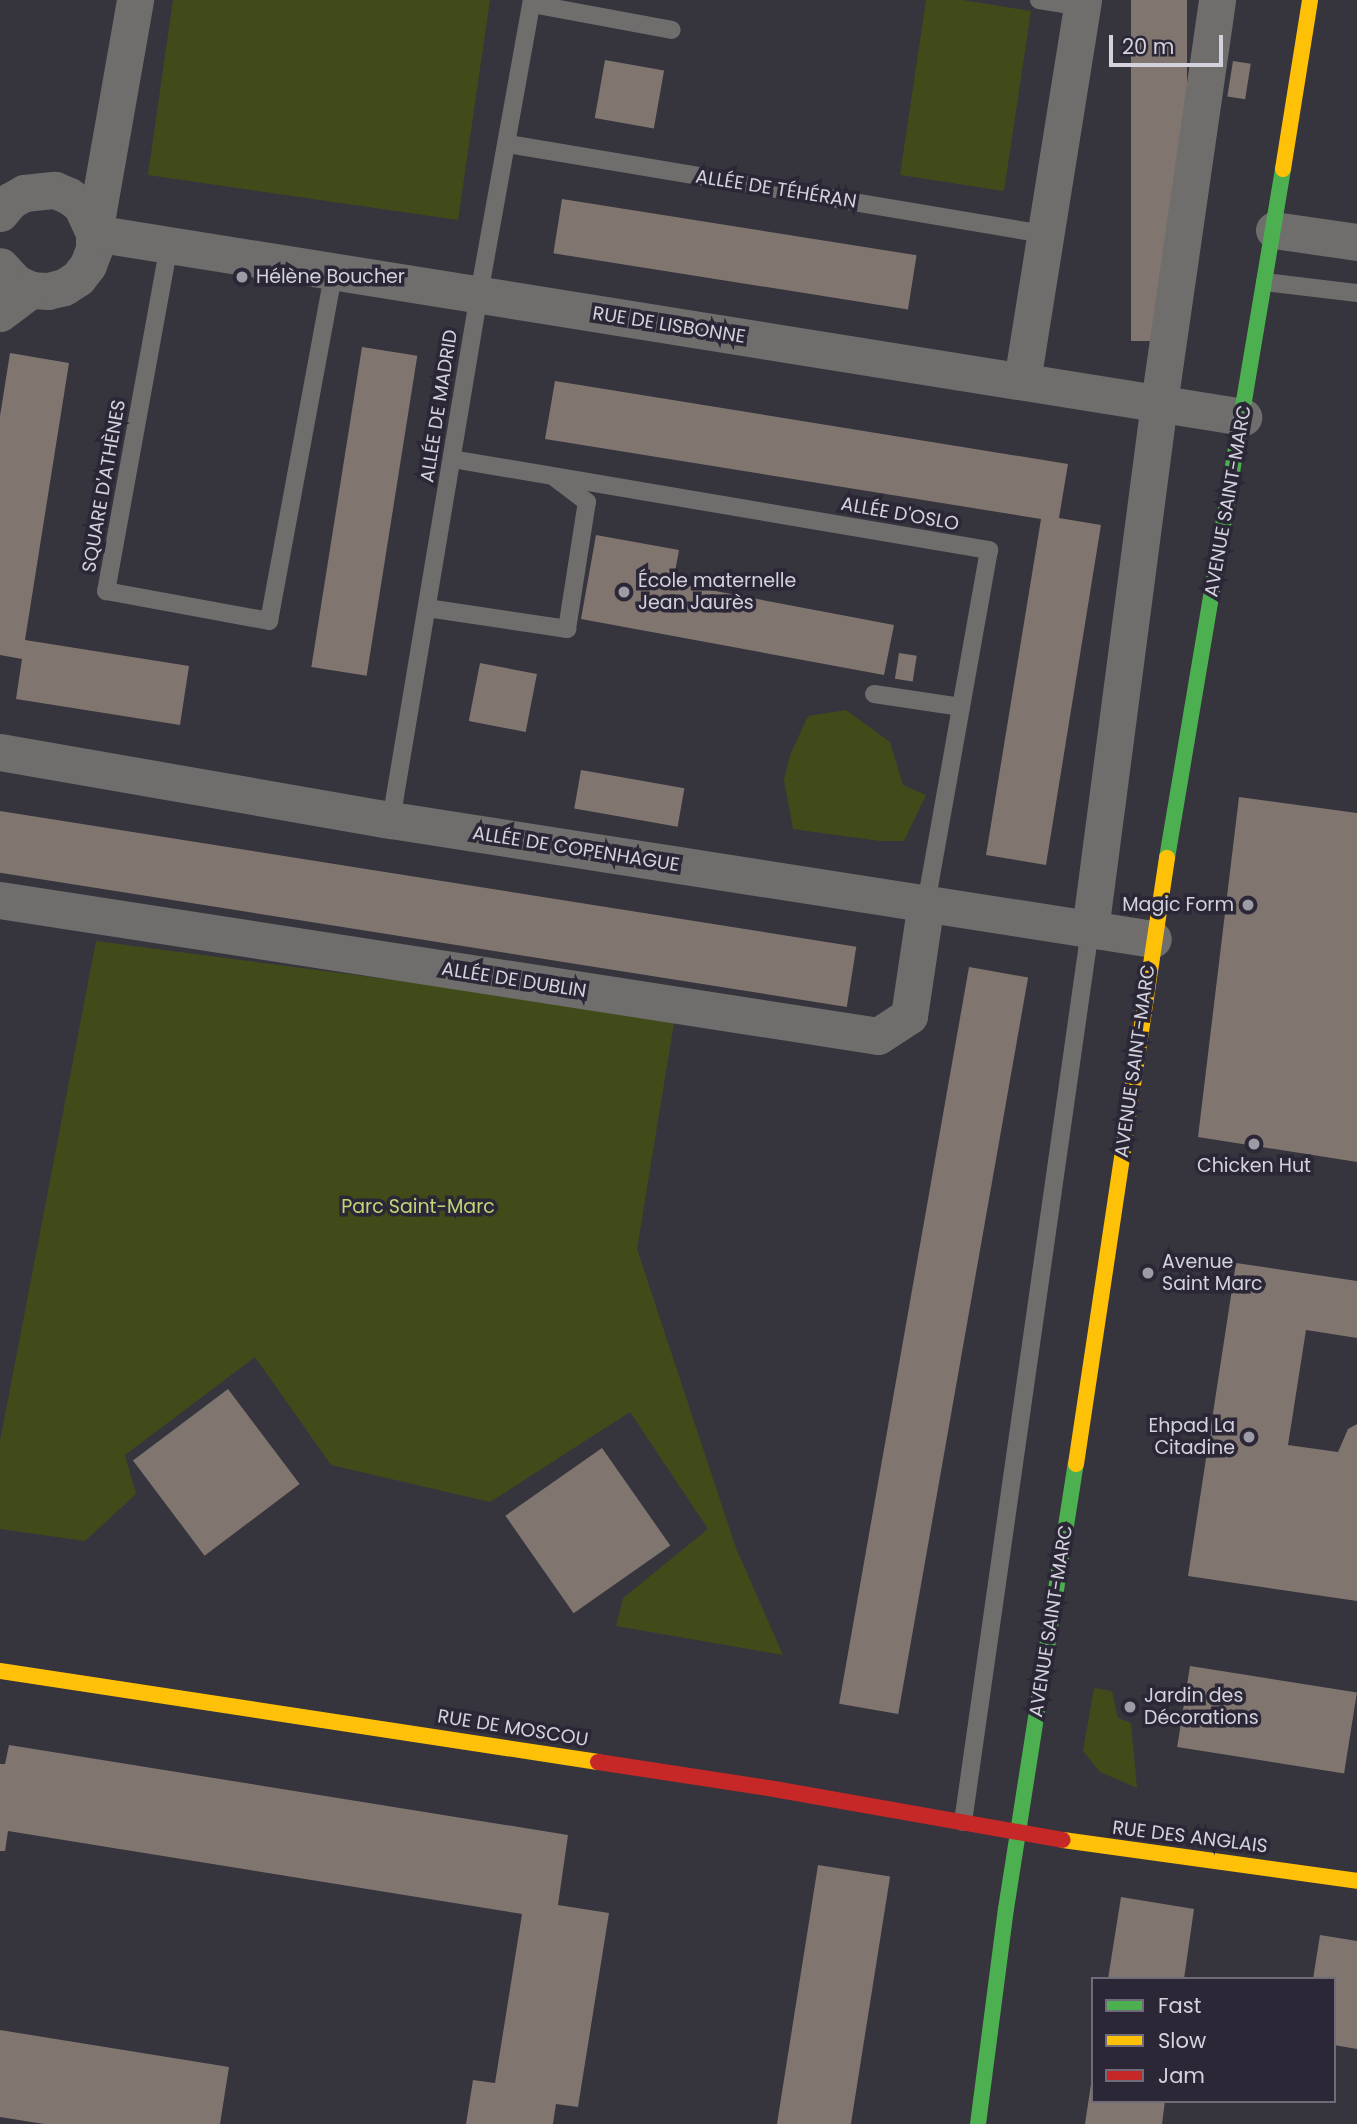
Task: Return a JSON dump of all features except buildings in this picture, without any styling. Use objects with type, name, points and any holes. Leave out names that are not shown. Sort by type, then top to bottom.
[{"type":"street","points":[[0,266],[16,283],[31,290],[48,291],[64,287],[78,278],[88,265],[94,249],[94,233],[111,128],[135,0]]},
{"type":"street","points":[[1090,930],[1159,403],[1217,0]]},
{"type":"street","name":"AVENUE SAINT-MARC","points":[[978,2124],[1153,939],[1243,417],[1310,0]]},
{"type":"street","points":[[1023,381],[1082,4]]},
{"type":"street","points":[[55,190],[111,128]]},
{"type":"street","points":[[0,213],[10,201],[24,193],[55,190],[81,205],[94,233]]},
{"type":"street","points":[[1273,230],[1357,242]]},
{"type":"street","name":"RUE DE LISBONNE","points":[[94,233],[1243,417]]},
{"type":"street","points":[[0,313],[31,290]]},
{"type":"street","name":"ALLÉE DE COPENHAGUE","points":[[0,752],[391,820],[1153,939]]},
{"type":"street","name":"ALLÉE DE DUBLIN","points":[[0,900],[878,1036],[909,1016],[926,902]]},
{"type":"street","name":"RUE DE MOSCOU","points":[[0,1671],[421,1734],[963,1822],[1019,1834]]},
{"type":"street","name":"RUE DES ANGLAIS","points":[[1019,1834],[1229,1861],[1357,1881]]},
{"type":"lane","points":[[1039,0],[1082,4]]},
{"type":"lane","points":[[532,2],[672,30]]},
{"type":"lane","name":"ALLÉE DE MADRID","points":[[391,820],[479,294],[532,2]]},
{"type":"lane","name":"ALLÉE DE TÉHÉRAN","points":[[508,144],[1044,234]]},
{"type":"lane","name":"SQUARE D'ATHÈNES","points":[[169,245],[106,591],[269,621],[334,271]]},
{"type":"lane","points":[[1265,282],[1357,293]]},
{"type":"lane","name":"ALLÉE D'OSLO","points":[[452,459],[989,550],[926,902]]},
{"type":"lane","points":[[426,608],[567,629],[587,502],[552,476]]},
{"type":"lane","points":[[874,694],[961,707]]},
{"type":"lane","points":[[963,1822],[1090,930]]},
{"type":"green space","points":[[173,0],[490,0],[458,220],[148,175]]},
{"type":"green space","points":[[926,0],[963,0],[1031,11],[1004,191],[900,175]]},
{"type":"green space","points":[[846,710],[890,742],[903,785],[926,795],[904,841],[880,841],[793,829],[784,780],[790,755],[808,716]]},
{"type":"green space","name":"Parc Saint-Marc","points":[[96,941],[675,1017],[637,1249],[736,1548],[783,1655],[616,1626],[623,1598],[708,1529],[630,1412],[490,1502],[331,1465],[255,1357],[125,1455],[136,1494],[85,1541],[0,1529],[0,1441]]},
{"type":"green space","points":[[1094,1688],[1112,1691],[1118,1718],[1131,1723],[1137,1788],[1100,1772],[1083,1751]]},
{"type":"traffic: fast","points":[[1167,858],[1283,169]]},
{"type":"traffic: fast","points":[[978,2124],[1006,1909],[1076,1464]]},
{"type":"traffic: slow","points":[[1283,169],[1310,0]]},
{"type":"traffic: slow","points":[[1076,1464],[1167,858]]},
{"type":"traffic: slow","points":[[0,1671],[598,1762]]},
{"type":"traffic: slow","points":[[1063,1840],[1357,1881]]},
{"type":"traffic: jam","points":[[598,1762],[774,1789],[1063,1840]]},
{"type":"place","name":"Hélène Boucher","points":[[242,277]]},
{"type":"place","name":"École maternelle Jean Jaurès","points":[[624,592]]},
{"type":"place","name":"Magic Form","points":[[1248,905]]},
{"type":"place","name":"Chicken Hut","points":[[1254,1144]]},
{"type":"place","name":"Avenue Saint Marc","points":[[1148,1273]]},
{"type":"place","name":"Ehpad La Citadine","points":[[1249,1437]]},
{"type":"place","name":"Jardin des Décorations","points":[[1130,1707]]}]
